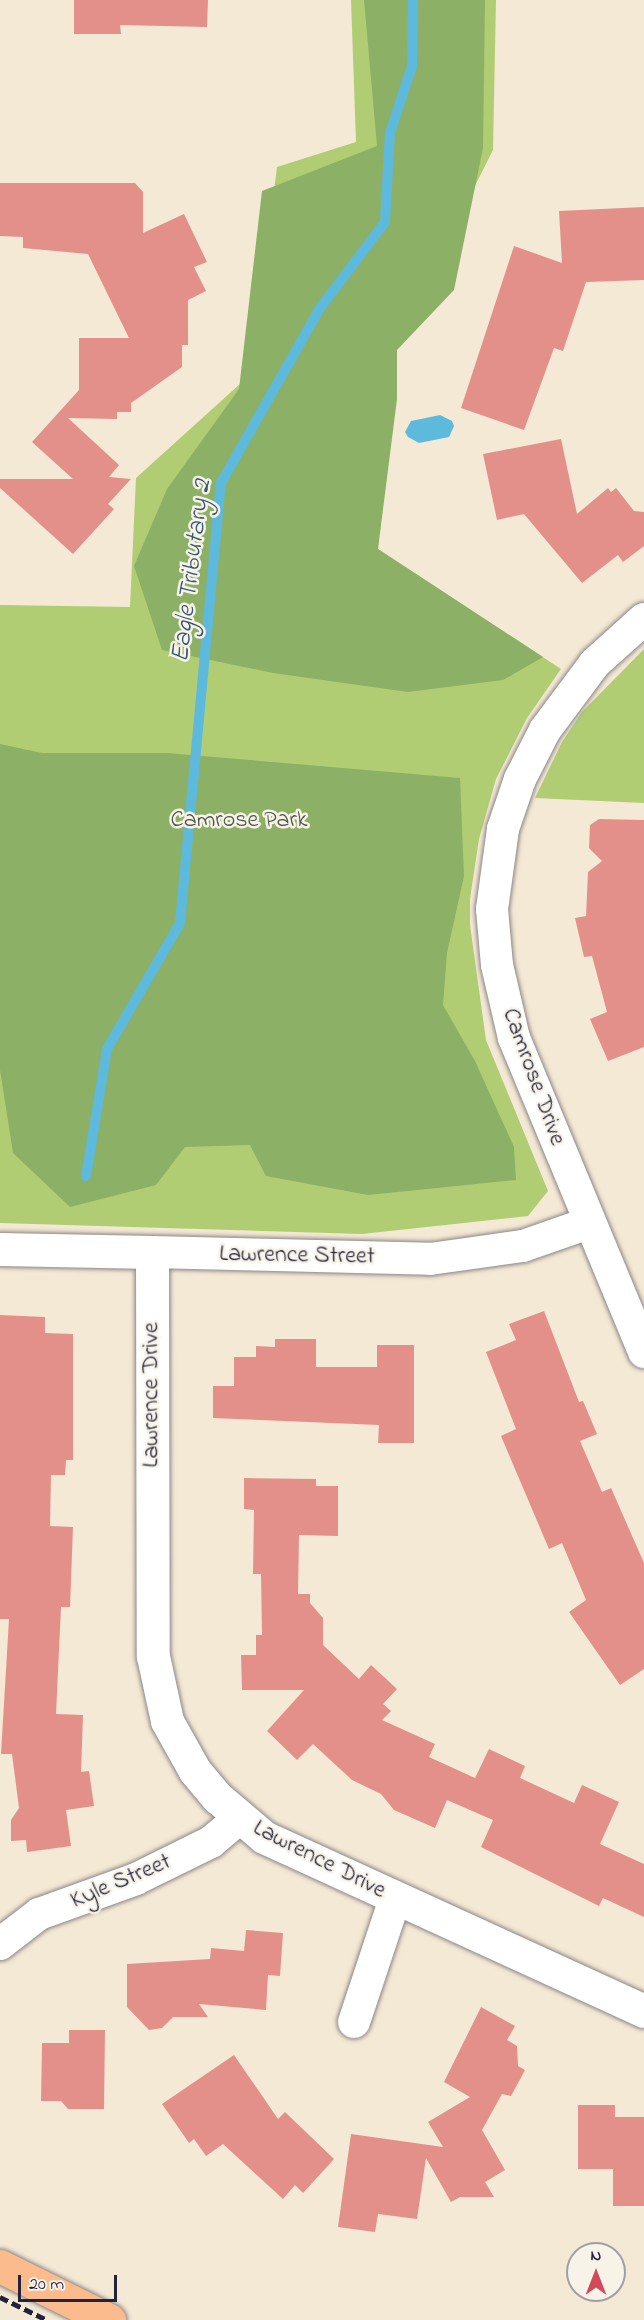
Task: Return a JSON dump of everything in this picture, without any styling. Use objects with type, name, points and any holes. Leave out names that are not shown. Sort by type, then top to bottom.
[{"type":"main road","points":[[0,2265],[109,2320]]},
{"type":"street","name":"Camrose Drive","points":[[644,619],[595,663],[545,730],[512,800],[495,875],[493,939],[514,1038],[644,1352]]},
{"type":"street","name":"Lawrence Street","points":[[0,1249],[440,1258],[523,1246],[589,1223]]},
{"type":"street","name":"Lawrence Drive","points":[[152,1252],[153,1656],[167,1721],[179,1747],[195,1771],[240,1818],[264,1837],[395,1899],[644,2011]]},
{"type":"street","name":"Kyle Street","points":[[0,1944],[39,1914],[136,1879],[211,1842],[240,1818]]},
{"type":"street","points":[[354,2022],[395,1899]]},
{"type":"green space","name":"Camrose Park","points":[[351,0],[496,0],[493,150],[394,347],[378,549],[561,669],[527,718],[496,779],[479,839],[470,899],[470,925],[486,1040],[548,1191],[528,1216],[362,1234],[0,1223],[0,605],[130,607],[136,478],[251,374],[277,167],[356,142]]},
{"type":"green space","points":[[364,0],[485,0],[483,148],[454,290],[397,350],[397,399],[378,549],[543,657],[503,680],[408,692],[273,673],[162,650],[134,566],[167,489],[239,389],[262,191],[377,146]]},
{"type":"green space","points":[[644,649],[644,803],[535,798],[562,742],[582,712]]},
{"type":"green space","points":[[0,744],[42,753],[167,753],[460,778],[464,876],[447,953],[443,1005],[475,1061],[514,1147],[516,1180],[368,1195],[266,1176],[250,1145],[185,1147],[156,1185],[70,1207],[13,1153],[0,1070]]},
{"type":"water","points":[[440,415],[452,421],[454,426],[449,437],[419,443],[408,437],[405,432],[411,421]]},
{"type":"building","points":[[74,0],[208,0],[207,27],[120,25],[121,34],[74,34]]},
{"type":"building","points":[[0,183],[135,183],[143,192],[143,233],[184,214],[207,262],[194,267],[206,291],[188,300],[188,345],[182,345],[182,367],[131,403],[131,412],[117,412],[117,419],[68,418],[119,465],[109,477],[131,479],[108,504],[114,509],[73,554],[0,488],[0,479],[73,479],[32,442],[79,390],[79,338],[129,338],[88,254],[23,248],[23,237],[0,236]]},
{"type":"building","points":[[644,207],[644,280],[586,282],[563,351],[554,348],[524,430],[461,408],[514,246],[562,263],[559,211]]},
{"type":"building","points":[[561,439],[577,514],[608,488],[611,492],[616,488],[634,511],[644,512],[644,546],[623,562],[618,555],[582,583],[524,514],[497,520],[483,454]]},
{"type":"building","points":[[599,819],[644,820],[644,1047],[608,1061],[590,1019],[607,1012],[592,956],[584,957],[575,918],[586,916],[588,872],[602,861],[589,848],[590,825]]},
{"type":"building","points":[[544,1311],[579,1402],[583,1401],[597,1434],[580,1441],[602,1492],[611,1488],[644,1563],[644,1669],[620,1685],[569,1612],[586,1600],[562,1543],[549,1549],[501,1436],[516,1429],[486,1352],[516,1340],[509,1324]]},
{"type":"building","points":[[0,1315],[45,1317],[45,1333],[73,1334],[73,1460],[66,1460],[65,1475],[51,1475],[50,1526],[73,1527],[70,1607],[61,1607],[56,1714],[83,1715],[81,1772],[89,1771],[94,1806],[66,1810],[71,1846],[27,1852],[26,1840],[11,1841],[11,1820],[19,1808],[12,1754],[1,1754],[9,1619],[0,1619]]},
{"type":"building","points":[[275,1339],[316,1339],[316,1367],[377,1367],[377,1345],[414,1345],[414,1443],[378,1443],[379,1425],[213,1418],[213,1386],[234,1386],[234,1357],[256,1357],[256,1346],[275,1347]]},
{"type":"building","points":[[244,1478],[316,1479],[316,1486],[338,1486],[338,1536],[299,1535],[298,1594],[310,1594],[310,1603],[323,1618],[323,1645],[359,1679],[371,1665],[397,1689],[383,1704],[391,1711],[382,1720],[435,1744],[429,1757],[475,1778],[489,1749],[525,1766],[520,1778],[574,1803],[582,1785],[619,1802],[600,1844],[644,1864],[644,1917],[603,1898],[599,1906],[481,1847],[493,1820],[447,1800],[435,1828],[394,1810],[381,1794],[352,1780],[313,1744],[297,1760],[267,1731],[304,1690],[242,1690],[241,1655],[256,1655],[256,1635],[262,1635],[261,1574],[253,1574],[254,1510],[244,1509]]},
{"type":"building","points":[[246,1930],[283,1933],[280,1976],[268,1975],[266,2010],[199,2004],[208,2017],[173,2017],[162,2028],[149,2030],[127,2007],[127,1964],[210,1959],[211,1948],[244,1951]]},
{"type":"building","points":[[481,2007],[515,2026],[507,2040],[517,2046],[518,2066],[525,2070],[511,2096],[502,2094],[482,2130],[505,2170],[485,2182],[494,2197],[460,2197],[451,2202],[426,2158],[417,2219],[378,2214],[375,2232],[338,2227],[351,2134],[443,2147],[428,2122],[470,2097],[444,2082]]},
{"type":"building","points":[[69,2030],[105,2030],[104,2109],[68,2109],[61,2101],[41,2101],[42,2043],[69,2043]]},
{"type":"building","points":[[234,2055],[278,2119],[285,2112],[334,2159],[303,2193],[295,2185],[283,2199],[223,2144],[206,2156],[194,2139],[189,2143],[162,2104]]},
{"type":"building","points":[[578,2105],[615,2105],[615,2117],[644,2117],[644,2206],[613,2206],[613,2169],[578,2169]]},
{"type":"waterway","name":"Eagle Tributary 2","points":[[86,1176],[107,1049],[180,923],[221,483],[320,308],[385,222],[390,133],[412,66],[413,0]]},
{"type":"railway","points":[[0,2297],[47,2320]]}]
